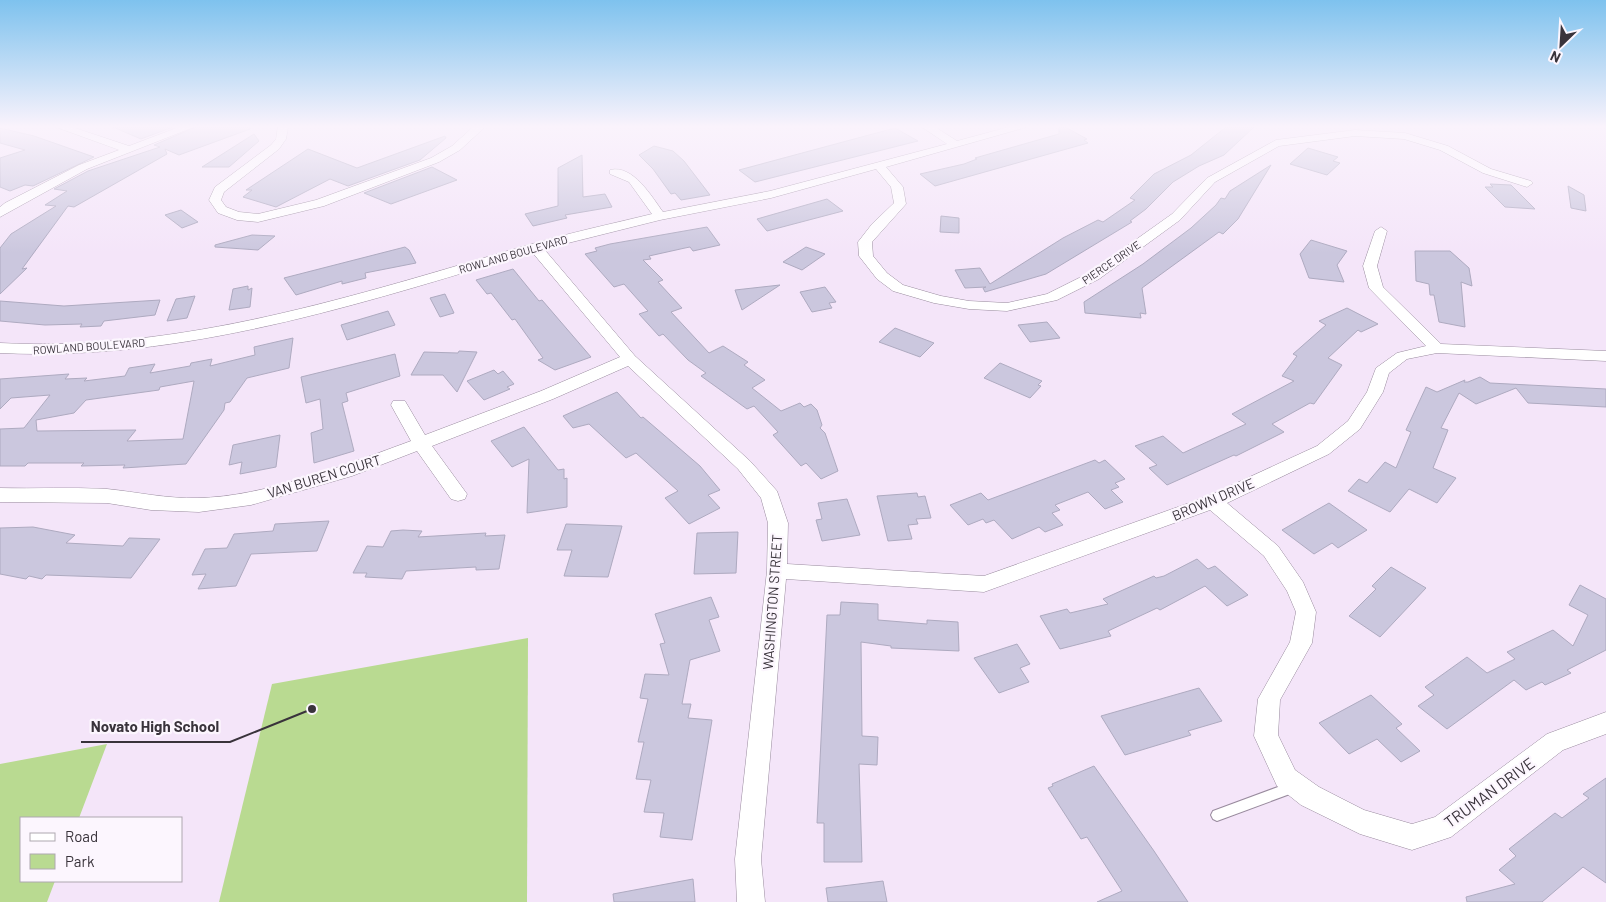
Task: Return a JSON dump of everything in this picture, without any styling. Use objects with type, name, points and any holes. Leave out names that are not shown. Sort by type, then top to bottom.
[{"type":"street","points":[[3,208],[79,169]]},
{"type":"street","points":[[247,169],[219,190],[215,200],[222,210],[237,216],[258,218],[320,203],[411,169]]},
{"type":"street","name":"ROWLAND BOULEVARD","points":[[0,348],[39,350],[129,345],[253,325],[406,285],[535,247],[660,216],[771,194],[863,169]]},
{"type":"street","name":"PIERCE DRIVE","points":[[883,169],[892,177],[900,192],[900,204],[876,226],[865,242],[866,256],[882,276],[898,288],[939,300],[969,305],[1008,307],[1052,298],[1094,276],[1176,217],[1211,180],[1230,169]]},
{"type":"street","name":"PIERCE DRIVE","points":[[1486,169],[1527,183]]},
{"type":"street","points":[[614,172],[633,180],[660,216]]},
{"type":"street","points":[[1382,231],[1370,266],[1376,288],[1437,348]]},
{"type":"street","name":"WASHINGTON STREET","points":[[535,247],[630,359],[744,465],[770,496],[778,523],[777,571],[748,859],[752,902]]},
{"type":"street","name":"BROWN DRIVE","points":[[777,571],[984,584],[1213,502],[1323,450],[1354,425],[1375,392],[1382,371],[1402,356],[1437,348],[1606,356]]},
{"type":"street","name":"VAN BUREN COURT","points":[[0,495],[107,496],[151,503],[199,505],[251,498],[298,487],[346,472],[421,444],[630,359]]},
{"type":"street","points":[[398,405],[421,444],[458,494]]},
{"type":"street","name":"TRUMAN DRIVE","points":[[1213,502],[1271,551],[1296,588],[1306,612],[1301,643],[1269,699],[1266,736],[1286,778],[1310,796],[1360,821],[1412,837],[1442,828],[1555,742],[1606,723]]},
{"type":"lane","points":[[1216,815],[1297,786]]},
{"type":"green space","points":[[528,638],[527,902],[219,902],[272,684]]},
{"type":"green space","points":[[107,744],[79,817],[20,817],[20,882],[55,882],[47,902],[0,902],[0,764]]},
{"type":"building","points":[[0,169],[69,169],[33,186],[25,185],[10,191],[0,187]]},
{"type":"building","points":[[94,169],[141,169],[74,207],[68,206],[22,269],[27,268],[0,294],[0,248],[11,234],[56,206],[45,205],[67,191],[54,189]]},
{"type":"building","points":[[278,169],[395,169],[348,186],[330,179],[276,207],[243,197],[252,190],[246,190]]},
{"type":"building","points":[[427,169],[436,169],[457,180],[391,204],[364,193]]},
{"type":"building","points":[[558,169],[582,169],[583,197],[605,194],[612,207],[565,215],[567,218],[533,226],[525,214],[558,206]]},
{"type":"building","points":[[653,169],[690,169],[710,195],[681,200],[675,193],[671,194]]},
{"type":"building","points":[[742,169],[806,169],[755,182],[739,170]]},
{"type":"building","points":[[942,169],[995,169],[935,186],[920,174]]},
{"type":"building","points":[[1164,169],[1194,169],[1173,182],[1146,209],[1130,221],[1132,222],[1046,274],[985,292],[983,288],[986,287],[965,288],[955,270],[980,268],[990,284],[1063,238],[1098,220],[1103,222],[1135,200],[1130,198],[1154,174]]},
{"type":"building","points":[[1265,169],[1268,169],[1238,219],[1223,234],[1219,232],[1142,288],[1146,314],[1140,313],[1141,318],[1085,313],[1084,302],[1143,264],[1191,228],[1221,198],[1225,199],[1230,191]]},
{"type":"building","points":[[1307,169],[1333,169],[1327,175]]},
{"type":"building","points":[[1490,184],[1511,185],[1535,209],[1505,207],[1485,187],[1493,187]]},
{"type":"building","points":[[1568,186],[1584,195],[1586,211],[1571,208]]},
{"type":"building","points":[[827,199],[843,211],[767,231],[757,219]]},
{"type":"building","points":[[181,210],[198,222],[182,228],[165,215]]},
{"type":"building","points":[[941,216],[959,218],[959,233],[940,232]]},
{"type":"building","points":[[707,227],[720,245],[693,251],[690,247],[649,256],[651,259],[643,260],[663,280],[658,282],[682,308],[671,312],[709,353],[723,346],[748,362],[744,365],[765,380],[752,388],[781,411],[800,403],[804,407],[811,404],[817,410],[822,425],[820,428],[825,433],[838,471],[821,479],[806,463],[801,466],[773,435],[778,432],[754,406],[747,409],[701,376],[706,373],[688,360],[663,334],[659,336],[639,314],[648,311],[624,284],[614,287],[585,254],[597,251],[595,248],[610,244]]},
{"type":"building","points":[[252,235],[275,236],[258,250],[215,247],[215,245]]},
{"type":"building","points":[[1311,240],[1347,251],[1337,265],[1344,282],[1309,278],[1300,254]]},
{"type":"building","points":[[405,247],[409,250],[416,263],[365,273],[366,278],[342,284],[342,281],[296,295],[284,278]]},
{"type":"building","points":[[806,247],[825,254],[802,270],[783,262]]},
{"type":"building","points":[[1415,251],[1450,251],[1469,268],[1472,286],[1461,282],[1465,327],[1439,322],[1434,295],[1430,295],[1429,284],[1416,281]]},
{"type":"building","points":[[513,269],[539,301],[542,300],[591,357],[555,370],[538,360],[543,358],[515,319],[512,320],[491,293],[487,294],[476,280]]},
{"type":"building","points":[[780,285],[742,310],[735,290]]},
{"type":"building","points":[[248,286],[248,290],[252,288],[250,307],[229,310],[233,289]]},
{"type":"building","points":[[825,287],[836,302],[829,303],[832,308],[812,312],[800,292]]},
{"type":"building","points":[[445,294],[454,313],[440,317],[430,298]]},
{"type":"building","points":[[195,296],[187,318],[167,321],[176,299]]},
{"type":"building","points":[[160,300],[155,315],[104,321],[101,326],[80,327],[82,324],[45,325],[0,321],[0,301],[64,306]]},
{"type":"building","points":[[1347,308],[1378,324],[1361,332],[1358,330],[1328,358],[1342,365],[1314,404],[1310,403],[1272,424],[1284,432],[1236,456],[1234,455],[1167,485],[1149,468],[1157,465],[1135,446],[1163,436],[1183,453],[1246,424],[1232,414],[1294,381],[1282,376],[1297,356],[1293,354],[1326,325],[1319,321]]},
{"type":"building","points":[[388,311],[395,325],[347,340],[341,325]]},
{"type":"building","points":[[1047,322],[1060,338],[1030,342],[1018,325]]},
{"type":"building","points":[[895,328],[934,343],[920,357],[879,342]]},
{"type":"building","points":[[293,338],[289,368],[247,378],[230,402],[225,403],[224,410],[186,464],[123,468],[125,465],[81,466],[84,463],[28,463],[25,466],[0,466],[0,429],[24,428],[50,395],[11,398],[0,409],[0,379],[69,374],[65,379],[87,378],[84,381],[125,376],[129,368],[155,364],[150,373],[190,366],[191,363],[212,359],[210,366],[255,355],[254,347]],"holes":[[[194,381],[183,439],[127,441],[136,430],[37,431],[36,420],[74,413],[86,400],[159,390],[160,387]]]},
{"type":"building","points":[[459,351],[477,352],[457,392],[443,375],[411,375],[424,352],[458,353]]},
{"type":"building","points":[[395,354],[400,376],[346,393],[348,401],[342,403],[354,451],[314,463],[311,433],[323,429],[320,399],[306,403],[301,377]]},
{"type":"building","points":[[1000,363],[1042,381],[1038,385],[1041,386],[1030,398],[984,378]]},
{"type":"building","points":[[494,370],[498,374],[503,371],[514,384],[507,387],[510,389],[484,400],[467,381]]},
{"type":"building","points":[[1480,377],[1490,383],[1606,389],[1606,407],[1528,403],[1516,388],[1476,404],[1459,393],[1441,428],[1448,430],[1433,468],[1456,478],[1437,503],[1409,489],[1390,512],[1348,491],[1359,479],[1367,483],[1385,462],[1396,468],[1411,432],[1406,430],[1426,387],[1437,392],[1465,380],[1464,382],[1468,382]]},
{"type":"building","points":[[617,392],[641,418],[643,417],[700,466],[720,490],[708,495],[720,508],[689,524],[665,498],[678,491],[636,453],[626,458],[589,424],[573,428],[563,416]]},
{"type":"building","points":[[524,427],[558,470],[564,469],[564,479],[567,478],[567,507],[527,513],[529,459],[512,467],[491,441]]},
{"type":"building","points":[[280,435],[276,467],[240,474],[242,462],[229,465],[233,445]]},
{"type":"building","points":[[1095,460],[1099,463],[1105,460],[1125,479],[1115,483],[1119,487],[1111,490],[1123,502],[1105,509],[1088,492],[1055,505],[1060,510],[1052,513],[1063,525],[1045,532],[1039,527],[1012,539],[994,520],[986,523],[983,519],[968,525],[950,505],[981,493],[988,500]]},
{"type":"building","points":[[917,493],[918,497],[925,496],[931,518],[916,519],[918,524],[908,525],[912,539],[888,541],[877,496]]},
{"type":"building","points":[[847,499],[860,535],[822,541],[816,520],[822,519],[818,503]]},
{"type":"building","points":[[1329,503],[1367,530],[1338,548],[1332,543],[1314,554],[1282,530]]},
{"type":"building","points":[[329,521],[317,551],[251,554],[236,586],[198,589],[206,574],[192,575],[205,549],[227,548],[234,534],[273,531],[275,524]]},
{"type":"building","points":[[566,524],[622,526],[608,577],[564,576],[572,550],[557,550]]},
{"type":"building","points":[[33,527],[75,535],[66,543],[123,546],[129,538],[160,539],[131,578],[46,575],[42,579],[29,576],[26,579],[0,574],[0,528]]},
{"type":"building","points":[[391,531],[422,531],[418,537],[486,533],[485,536],[505,535],[499,569],[476,570],[476,567],[406,571],[402,579],[365,577],[367,573],[353,573],[367,546],[383,547]]},
{"type":"building","points":[[738,532],[736,573],[694,574],[697,533]]},
{"type":"building","points":[[1197,559],[1208,569],[1215,566],[1248,595],[1227,606],[1205,586],[1160,610],[1157,608],[1108,631],[1111,636],[1060,649],[1040,616],[1067,609],[1070,613],[1108,604],[1103,599],[1154,576],[1156,578],[1164,576]]},
{"type":"building","points":[[1391,567],[1426,588],[1380,637],[1349,616],[1376,589],[1372,586]]},
{"type":"building","points":[[1580,585],[1606,599],[1606,650],[1567,670],[1571,673],[1545,685],[1542,682],[1526,690],[1514,680],[1447,729],[1418,706],[1434,695],[1425,687],[1467,657],[1487,673],[1515,659],[1507,652],[1553,630],[1573,646],[1588,615],[1569,605]]},
{"type":"building","points":[[711,597],[719,617],[709,620],[720,651],[690,660],[682,704],[691,704],[688,718],[712,720],[692,840],[660,837],[664,813],[644,812],[651,780],[636,779],[644,742],[638,742],[648,699],[640,698],[645,674],[669,675],[660,644],[665,643],[655,614]]},
{"type":"building","points":[[841,602],[878,604],[878,620],[927,624],[927,620],[958,622],[959,651],[891,648],[891,646],[861,642],[862,736],[878,737],[877,765],[859,764],[862,862],[824,862],[824,823],[817,823],[827,615],[840,615]]},
{"type":"building","points":[[1017,644],[1030,664],[1020,668],[1029,682],[999,693],[974,658]]},
{"type":"building","points":[[1199,688],[1222,721],[1188,731],[1191,735],[1125,755],[1101,716]]},
{"type":"building","points":[[1371,695],[1402,724],[1396,728],[1420,751],[1401,762],[1377,739],[1349,754],[1319,723]]},
{"type":"building","points":[[1094,766],[1188,902],[1097,902],[1122,891],[1087,837],[1081,839],[1048,788],[1053,786],[1052,784]]},
{"type":"building","points":[[1606,778],[1606,883],[1583,867],[1542,902],[1467,902],[1466,897],[1515,884],[1499,870],[1516,856],[1509,849],[1555,813],[1562,818],[1589,798],[1583,794]]},
{"type":"building","points":[[693,879],[695,902],[614,902],[613,894]]},
{"type":"building","points":[[883,881],[887,902],[828,902],[826,888]]},
{"type":"place","name":"Novato High School","points":[[312,709]]}]
